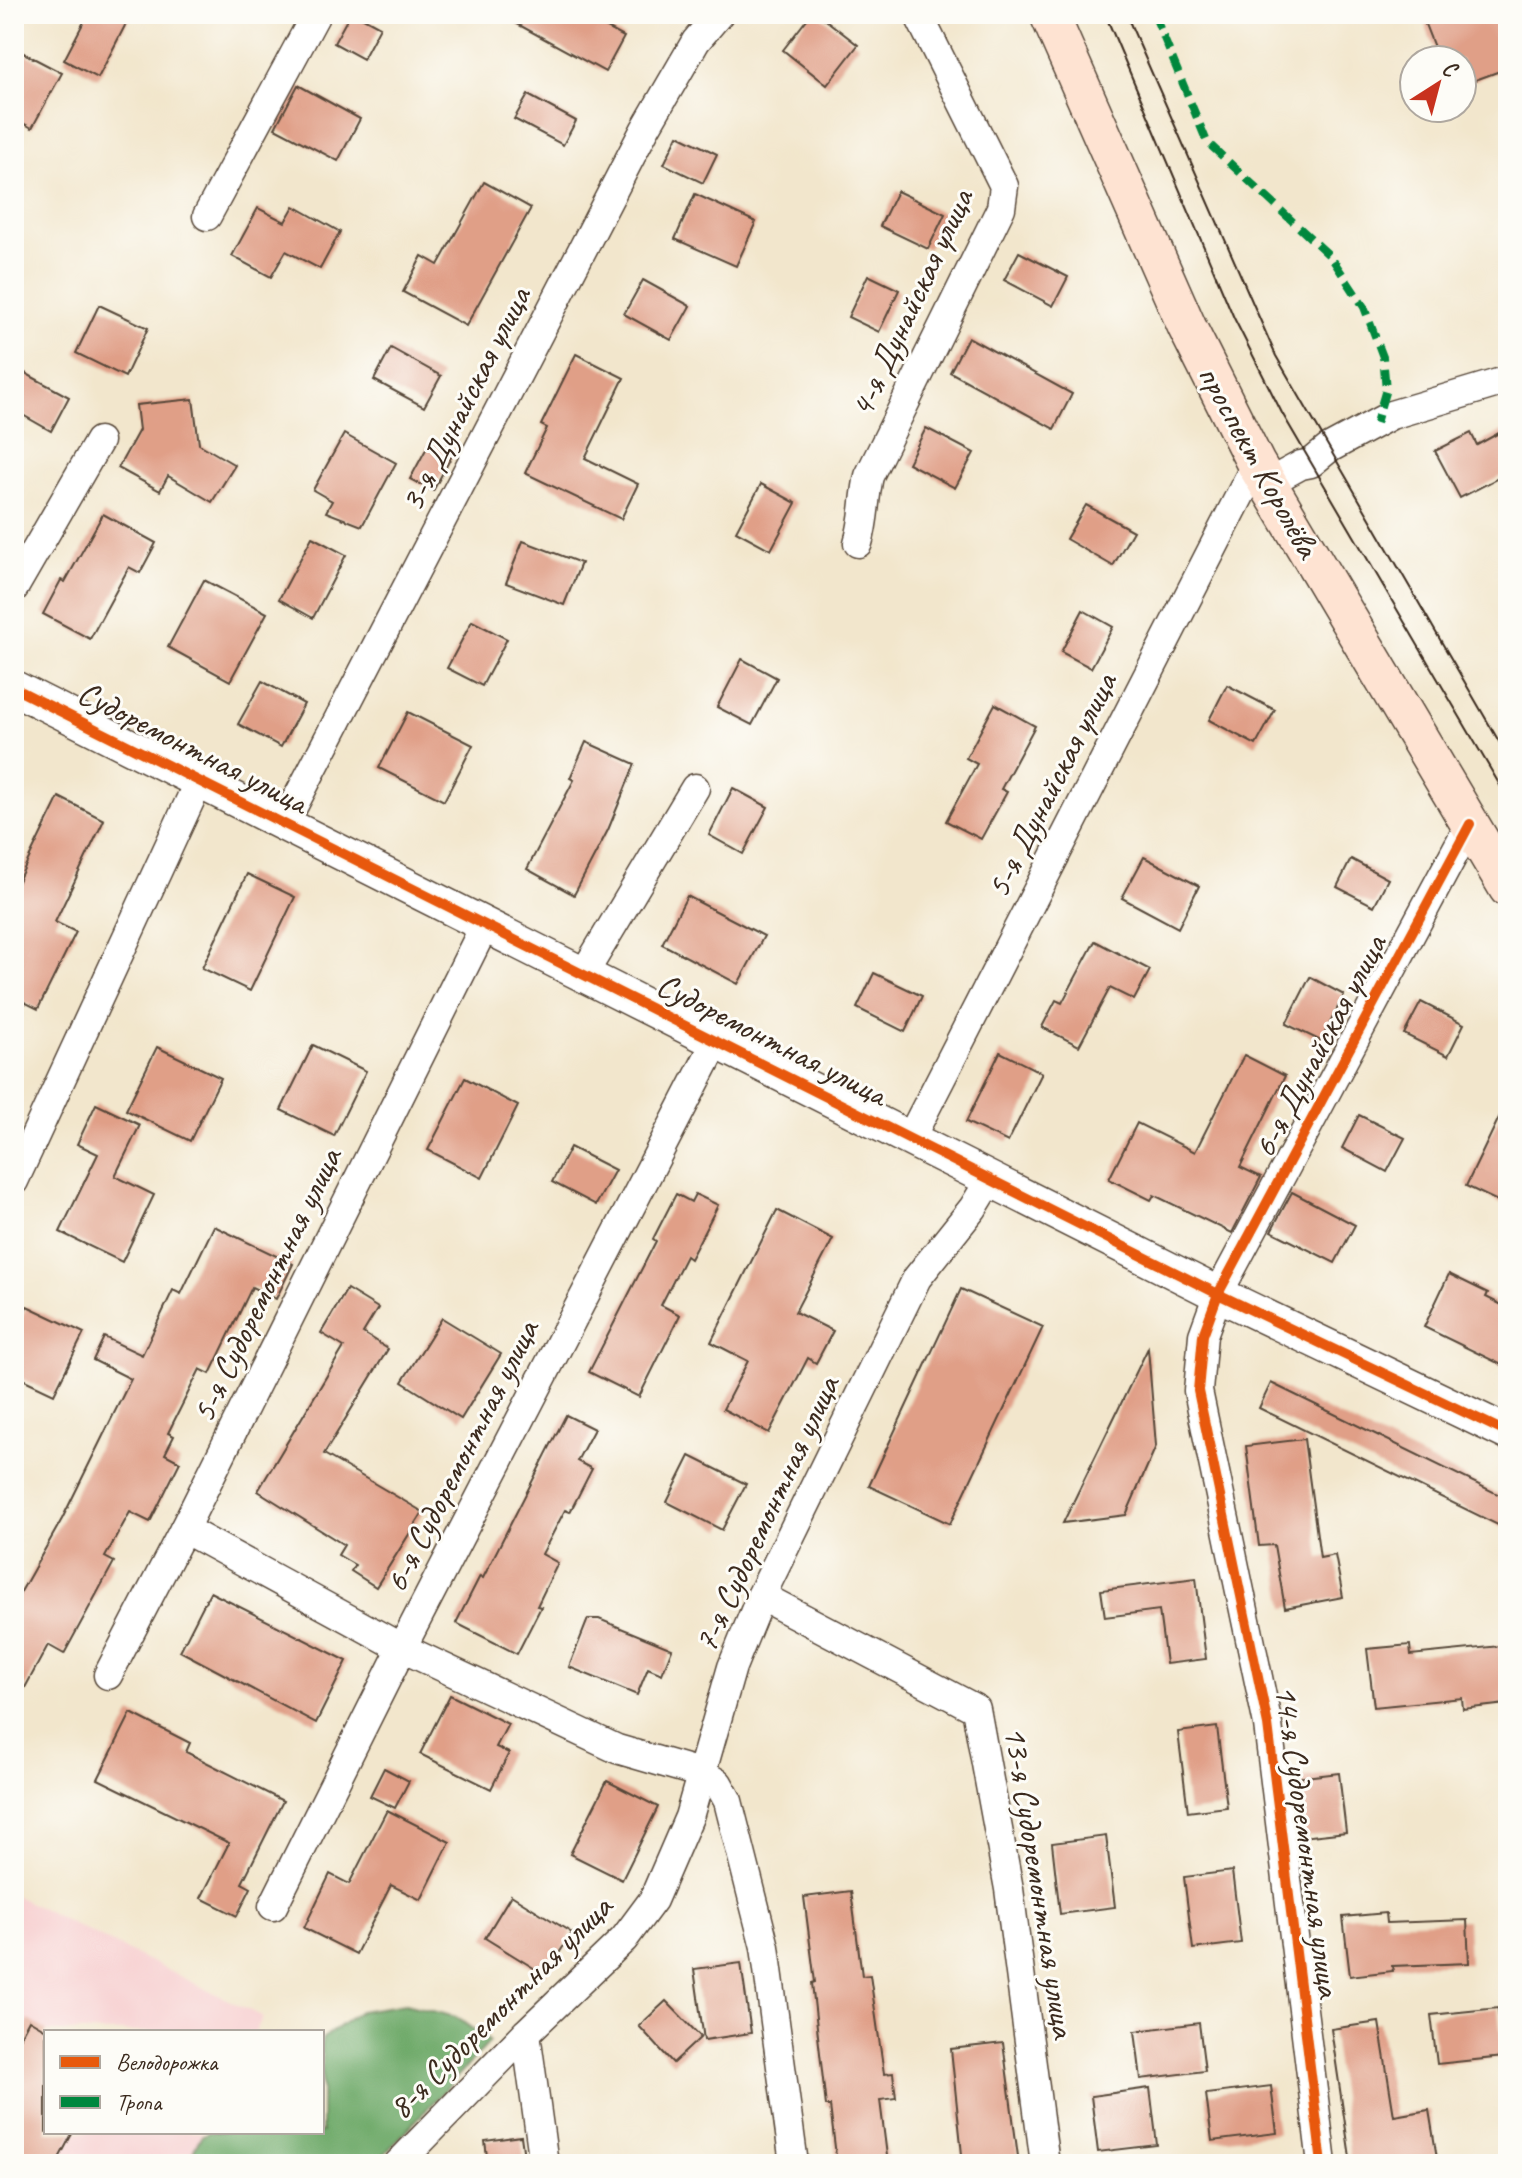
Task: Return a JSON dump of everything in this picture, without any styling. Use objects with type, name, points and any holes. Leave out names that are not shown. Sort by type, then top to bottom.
[{"type":"main road","name":"проспект Королёва","points":[[1049,14],[1187,327],[1262,474],[1508,888]]},
{"type":"street","points":[[207,216],[316,14]]},
{"type":"street","name":"3-я Дунайская улица","points":[[284,824],[645,129],[696,41],[719,14]]},
{"type":"street","name":"4-я Дунайская улица","points":[[858,543],[869,476],[1001,208],[1004,186],[918,14]]},
{"type":"street","points":[[1262,474],[1311,463],[1328,449],[1391,415],[1508,380]]},
{"type":"street","points":[[14,588],[99,441]]},
{"type":"street","name":"5-я Дунайская улица","points":[[910,1139],[1262,474]]},
{"type":"street","name":"Судоремонтная улица","points":[[14,688],[1218,1294],[1508,1433]]},
{"type":"street","points":[[14,1181],[199,781]]},
{"type":"street","points":[[583,975],[695,788]]},
{"type":"street","name":"6-я Дунайская улица","points":[[1218,1294],[1470,824]]},
{"type":"street","name":"5-я Судоремонтная улица","points":[[108,1675],[485,925]]},
{"type":"street","name":"6-я Судоремонтная улица","points":[[273,1906],[402,1648],[716,1042]]},
{"type":"street","name":"7-я Судоремонтная улица","points":[[653,1900],[689,1817],[732,1667],[761,1596],[917,1278],[973,1208],[990,1180]]},
{"type":"street","name":"14-я Судоремонтная улица","points":[[1218,1294],[1203,1335],[1198,1391],[1268,1725],[1322,2164]]},
{"type":"street","points":[[184,1529],[402,1648],[617,1749],[703,1774],[718,1783],[728,1801],[765,1947],[794,2164]]},
{"type":"street","name":"13-я Судоремонтная улица","points":[[761,1596],[976,1709],[1009,1889],[1045,2164]]},
{"type":"street","name":"8-я Судоремонтная улица","points":[[409,2158],[526,2033],[624,1939],[653,1900]]},
{"type":"street","points":[[526,2033],[544,2164]]},
{"type":"shaded area","points":[[14,1895],[263,2017],[256,2030],[44,2030],[44,2134],[202,2134],[187,2164],[14,2164]]},
{"type":"green space","points":[[405,2004],[456,2017],[490,2042],[375,2164],[187,2164],[201,2136],[205,2134],[324,2134],[324,2038],[360,2011]]},
{"type":"building","points":[[88,14],[131,14],[98,78],[64,60]]},
{"type":"building","points":[[350,14],[380,27],[363,59],[334,43]]},
{"type":"building","points":[[499,14],[581,14],[624,37],[605,72]]},
{"type":"building","points":[[811,14],[818,14],[858,45],[827,85],[783,50]]},
{"type":"building","points":[[1421,14],[1508,14],[1508,68],[1478,79],[1478,44],[1433,44]]},
{"type":"building","points":[[14,48],[62,73],[32,128],[14,118]]},
{"type":"building","points":[[298,85],[360,119],[338,161],[275,128]]},
{"type":"building","points":[[528,95],[576,121],[563,145],[514,119]]},
{"type":"building","points":[[678,135],[717,154],[703,183],[664,164]]},
{"type":"building","points":[[484,182],[531,208],[466,326],[403,292],[422,256],[438,265]]},
{"type":"building","points":[[897,191],[945,214],[928,249],[880,226]]},
{"type":"building","points":[[695,194],[756,222],[736,266],[675,239]]},
{"type":"building","points":[[294,206],[340,232],[320,269],[286,251],[271,277],[232,256],[258,208],[285,222]]},
{"type":"building","points":[[1019,252],[1068,277],[1053,306],[1004,280]]},
{"type":"building","points":[[868,275],[899,290],[879,332],[848,317]]},
{"type":"building","points":[[643,280],[690,306],[671,340],[624,314]]},
{"type":"building","points":[[99,305],[148,328],[125,377],[76,353]]},
{"type":"building","points":[[968,337],[1072,394],[1054,429],[950,372]]},
{"type":"building","points":[[391,348],[441,376],[424,407],[374,380]]},
{"type":"building","points":[[576,354],[624,378],[585,458],[638,484],[621,519],[525,473],[547,428],[541,425]]},
{"type":"building","points":[[14,367],[69,397],[51,431],[14,410]]},
{"type":"building","points":[[193,399],[199,444],[235,465],[212,502],[168,476],[160,491],[118,468],[139,430],[136,405]]},
{"type":"building","points":[[926,428],[974,453],[955,488],[908,463]]},
{"type":"building","points":[[1508,428],[1508,473],[1460,498],[1435,451],[1471,433],[1477,445]]},
{"type":"building","points":[[344,434],[396,463],[362,526],[326,512],[332,501],[313,490]]},
{"type":"building","points":[[432,438],[455,450],[433,491],[410,479]]},
{"type":"building","points":[[761,484],[796,503],[771,550],[736,531]]},
{"type":"building","points":[[1086,505],[1133,531],[1113,566],[1066,539]]},
{"type":"building","points":[[103,514],[156,543],[140,573],[129,567],[90,639],[43,614],[61,580],[65,582]]},
{"type":"building","points":[[312,537],[346,555],[313,618],[279,599]]},
{"type":"building","points":[[523,541],[581,563],[564,605],[506,583]]},
{"type":"building","points":[[204,580],[267,613],[230,681],[168,647]]},
{"type":"building","points":[[1083,610],[1113,627],[1091,668],[1061,652]]},
{"type":"building","points":[[472,621],[507,639],[482,686],[447,668]]},
{"type":"building","points":[[742,659],[777,678],[752,725],[717,707]]},
{"type":"building","points":[[262,681],[304,704],[281,747],[238,724]]},
{"type":"building","points":[[1227,685],[1275,710],[1256,745],[1209,720]]},
{"type":"building","points":[[995,704],[1035,726],[1001,789],[1007,792],[981,839],[946,821],[977,764],[966,758]]},
{"type":"building","points":[[408,712],[473,745],[444,801],[379,768]]},
{"type":"building","points":[[586,742],[635,764],[608,830],[574,895],[527,869],[574,780],[570,778]]},
{"type":"building","points":[[733,788],[768,807],[743,854],[709,835]]},
{"type":"building","points":[[59,797],[104,820],[55,922],[76,932],[38,1009],[14,997],[14,889]]},
{"type":"building","points":[[1144,857],[1199,886],[1178,928],[1122,898]]},
{"type":"building","points":[[1351,859],[1388,879],[1374,906],[1337,887]]},
{"type":"building","points":[[247,874],[295,897],[250,991],[202,968]]},
{"type":"building","points":[[687,896],[764,936],[738,984],[662,944]]},
{"type":"building","points":[[1095,941],[1150,970],[1134,1000],[1110,988],[1079,1046],[1042,1027],[1056,1000],[1062,1003]]},
{"type":"building","points":[[874,973],[922,996],[905,1032],[857,1008]]},
{"type":"building","points":[[1310,977],[1344,995],[1321,1041],[1286,1024]]},
{"type":"building","points":[[1421,1002],[1464,1024],[1448,1056],[1404,1034]]},
{"type":"building","points":[[313,1045],[366,1071],[334,1136],[281,1110]]},
{"type":"building","points":[[157,1047],[221,1078],[190,1141],[126,1110]]},
{"type":"building","points":[[1000,1052],[1042,1073],[1008,1142],[966,1122]]},
{"type":"building","points":[[1244,1055],[1285,1076],[1240,1167],[1261,1177],[1232,1233],[1154,1195],[1151,1200],[1109,1179],[1137,1123],[1195,1152]]},
{"type":"building","points":[[465,1078],[518,1106],[482,1178],[428,1150]]},
{"type":"building","points":[[1508,1099],[1508,1206],[1466,1186]]},
{"type":"building","points":[[96,1104],[140,1125],[115,1176],[154,1195],[122,1262],[60,1232],[98,1154],[77,1144]]},
{"type":"building","points":[[1359,1115],[1405,1138],[1387,1172],[1342,1148]]},
{"type":"building","points":[[570,1147],[615,1170],[596,1205],[552,1182]]},
{"type":"building","points":[[1292,1192],[1355,1225],[1335,1263],[1271,1231]]},
{"type":"building","points":[[676,1194],[691,1202],[695,1194],[718,1205],[690,1259],[686,1256],[661,1305],[680,1315],[639,1397],[589,1372],[656,1241],[653,1239]]},
{"type":"building","points":[[777,1210],[833,1239],[795,1312],[833,1331],[816,1363],[808,1358],[769,1433],[723,1409],[748,1361],[711,1342]]},
{"type":"building","points":[[214,1226],[293,1264],[276,1299],[252,1287],[210,1374],[200,1369],[168,1433],[174,1436],[165,1454],[180,1462],[150,1522],[130,1512],[105,1557],[114,1562],[64,1654],[48,1645],[14,1708],[14,1604],[62,1519],[131,1379],[93,1360],[104,1337],[142,1355],[173,1290],[181,1294]]},
{"type":"building","points":[[1449,1274],[1488,1293],[1486,1297],[1508,1308],[1508,1368],[1424,1327]]},
{"type":"building","points":[[347,1289],[378,1308],[363,1333],[388,1349],[324,1454],[423,1512],[376,1587],[351,1571],[355,1565],[338,1555],[344,1545],[258,1491],[344,1347],[321,1333]]},
{"type":"building","points":[[961,1289],[1043,1327],[950,1524],[869,1486]]},
{"type":"building","points":[[27,1306],[84,1333],[54,1394],[14,1375],[14,1333]]},
{"type":"building","points":[[442,1318],[501,1354],[461,1419],[402,1382]]},
{"type":"building","points":[[1148,1348],[1156,1446],[1126,1515],[1063,1523]]},
{"type":"building","points":[[1271,1383],[1508,1499],[1508,1530],[1259,1408]]},
{"type":"building","points":[[566,1415],[594,1429],[577,1461],[592,1469],[570,1512],[565,1510],[542,1554],[558,1563],[537,1606],[541,1607],[517,1654],[456,1623],[480,1576],[483,1578]]},
{"type":"building","points":[[1304,1439],[1320,1558],[1335,1555],[1343,1597],[1285,1608],[1274,1545],[1259,1546],[1246,1446]]},
{"type":"building","points":[[690,1456],[746,1484],[722,1530],[667,1502]]},
{"type":"building","points":[[1196,1578],[1206,1659],[1166,1664],[1159,1610],[1105,1617],[1101,1590]]},
{"type":"building","points":[[210,1592],[347,1661],[316,1723],[180,1651]]},
{"type":"building","points":[[588,1619],[599,1619],[672,1649],[662,1674],[648,1668],[637,1695],[569,1667]]},
{"type":"building","points":[[1410,1645],[1411,1655],[1500,1646],[1506,1704],[1463,1709],[1462,1698],[1374,1707],[1367,1649]]},
{"type":"building","points":[[450,1695],[508,1724],[496,1747],[509,1753],[491,1789],[420,1754]]},
{"type":"building","points":[[131,1713],[190,1743],[186,1752],[283,1801],[242,1883],[251,1888],[237,1916],[201,1898],[229,1843],[98,1779]]},
{"type":"building","points":[[1217,1727],[1227,1807],[1188,1812],[1178,1732]]},
{"type":"building","points":[[384,1768],[409,1781],[395,1808],[370,1796]]},
{"type":"building","points":[[1339,1773],[1346,1832],[1302,1837],[1296,1778]]},
{"type":"building","points":[[607,1781],[658,1807],[622,1880],[570,1854]]},
{"type":"building","points":[[387,1810],[450,1842],[421,1900],[391,1885],[356,1954],[304,1928],[330,1874],[349,1884]]},
{"type":"building","points":[[1106,1836],[1115,1907],[1060,1914],[1052,1843]]},
{"type":"building","points":[[1232,1871],[1241,1943],[1193,1949],[1184,1877]]},
{"type":"building","points":[[851,1891],[862,1976],[870,1975],[884,2074],[893,2073],[896,2098],[880,2100],[888,2164],[837,2164],[830,2106],[826,2106],[804,1897]]},
{"type":"building","points":[[511,1895],[572,1933],[545,1975],[485,1938]]},
{"type":"building","points":[[1386,1913],[1387,1923],[1467,1920],[1469,1963],[1392,1966],[1393,1971],[1350,1976],[1343,1917]]},
{"type":"building","points":[[741,1963],[751,2033],[704,2040],[694,1969]]},
{"type":"building","points":[[666,2001],[701,2037],[673,2063],[639,2026]]},
{"type":"building","points":[[1498,2008],[1503,2057],[1437,2064],[1431,2015]]},
{"type":"building","points":[[29,2020],[46,2030],[44,2134],[72,2134],[56,2164],[14,2164],[14,2048]]},
{"type":"building","points":[[1379,2022],[1394,2116],[1429,2110],[1438,2164],[1351,2164],[1331,2029]]},
{"type":"building","points":[[1199,2023],[1205,2071],[1141,2079],[1135,2031]]},
{"type":"building","points":[[1003,2043],[1019,2164],[963,2164],[951,2049]]},
{"type":"building","points":[[1271,2086],[1277,2133],[1212,2141],[1206,2094]]},
{"type":"building","points":[[1150,2088],[1157,2145],[1098,2152],[1091,2096]]},
{"type":"building","points":[[521,2136],[525,2164],[488,2164],[485,2141]]},
{"type":"tram line","points":[[1105,14],[1234,318],[1282,413],[1508,799]]},
{"type":"tram line","points":[[1126,14],[1276,356],[1508,757]]},
{"type":"marked path","points":[[1154,14],[1207,142],[1331,257],[1364,307],[1383,357],[1386,389],[1376,423]]},
{"type":"cycle path","points":[[14,688],[1218,1294],[1508,1433]]},
{"type":"cycle path","points":[[1322,2164],[1268,1725],[1198,1391],[1203,1335],[1218,1294],[1470,824]]}]
